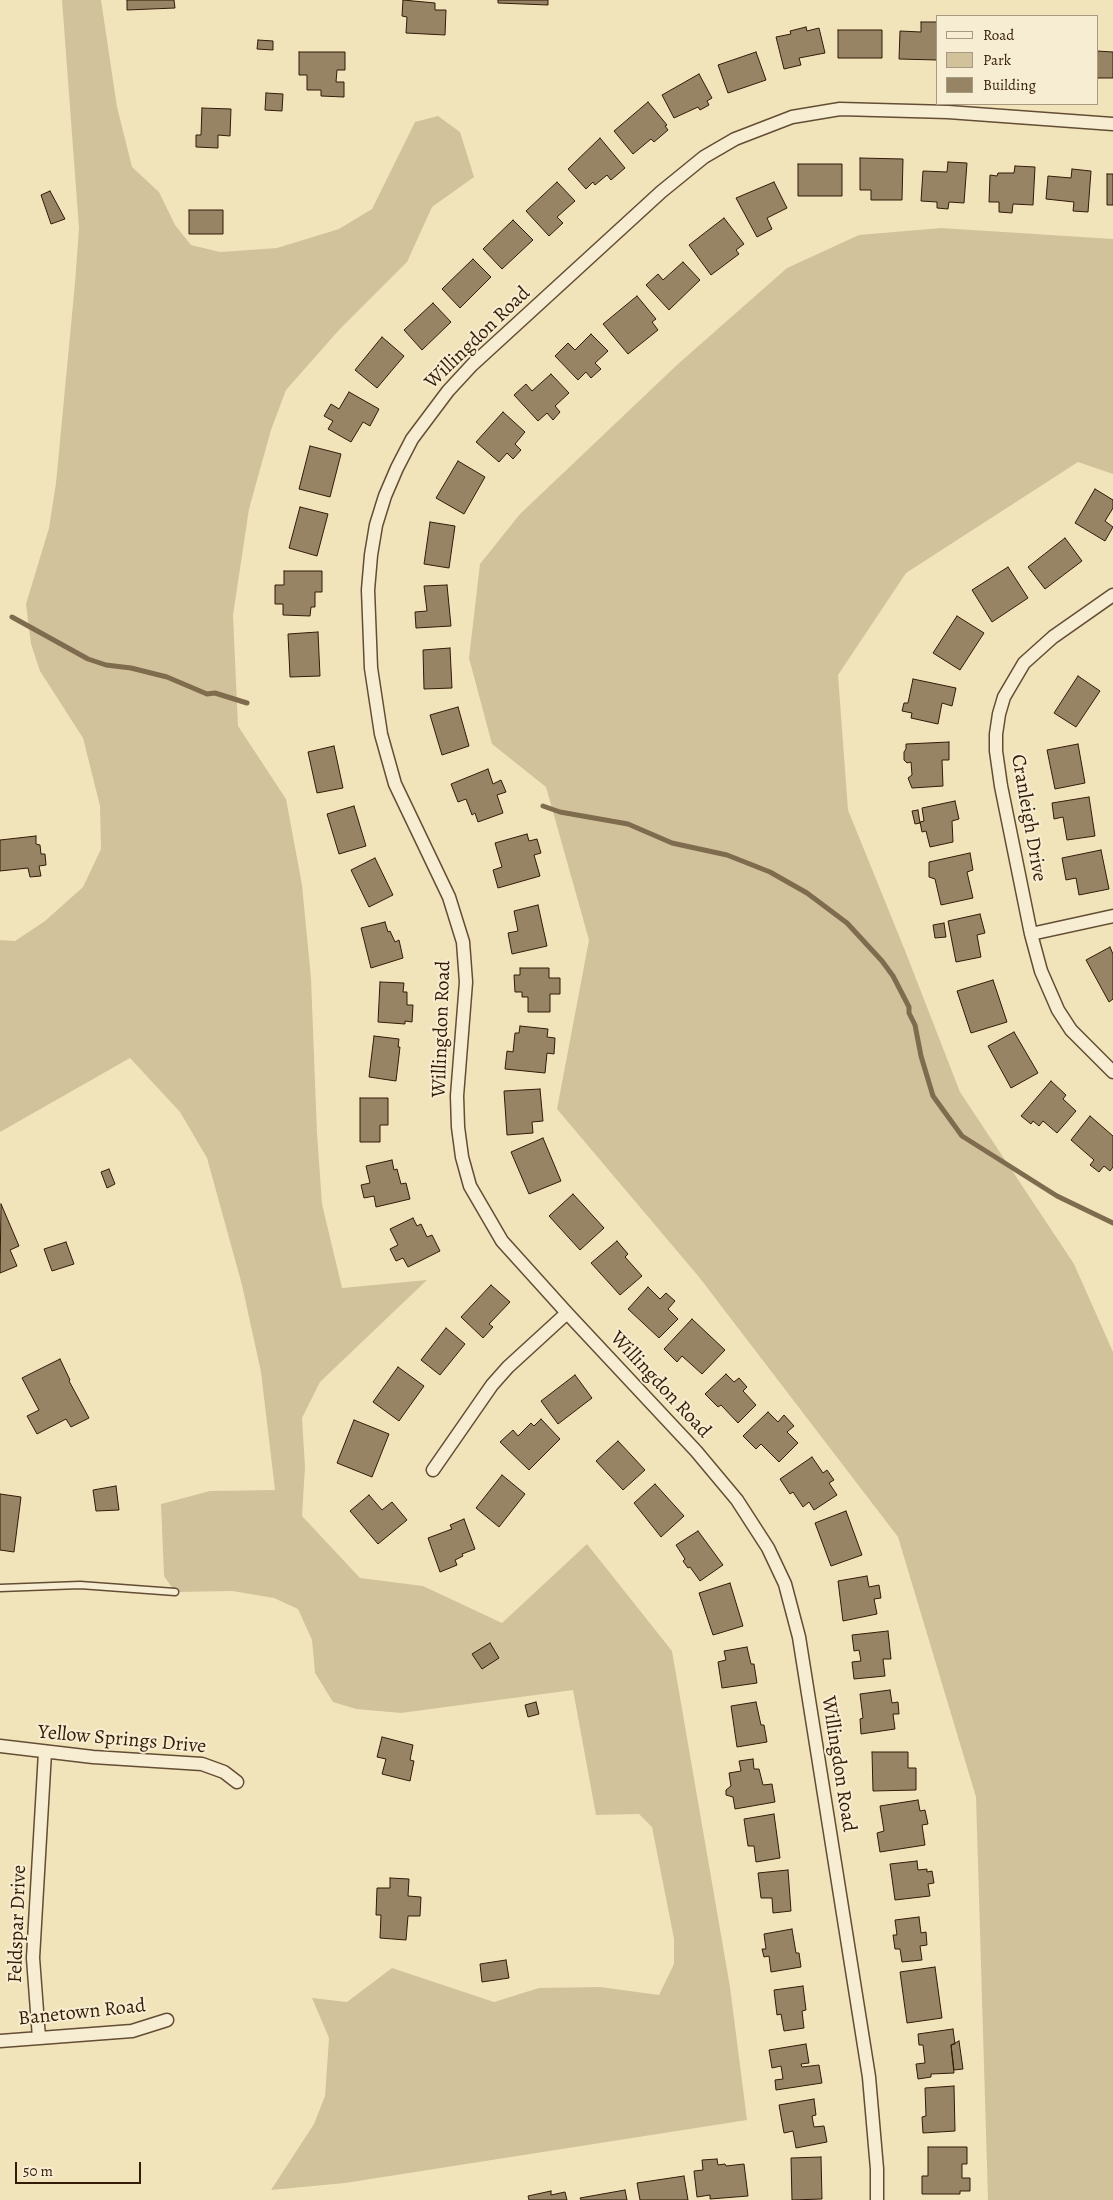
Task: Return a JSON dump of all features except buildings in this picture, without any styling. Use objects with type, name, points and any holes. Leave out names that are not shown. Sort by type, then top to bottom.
[{"type":"street","name":"Willingdon Road","points":[[877,2200],[878,2169],[869,2077],[799,1637],[785,1584],[768,1548],[731,1493],[689,1444],[566,1313],[502,1241],[470,1186],[462,1157],[458,1127],[457,1096],[466,982],[463,942],[449,897],[395,784],[381,734],[374,690],[368,590],[371,555],[376,525],[385,496],[397,468],[412,439],[448,390],[472,365],[683,173],[704,157],[735,139],[792,117],[840,110],[948,112],[1113,124]]},
{"type":"street","name":"Cranleigh Drive","points":[[1113,595],[1053,637],[1024,663],[1004,697],[999,714],[996,751],[1031,934],[1042,971],[1058,1010],[1076,1035],[1113,1072]]},
{"type":"street","points":[[1031,934],[1113,916]]},
{"type":"street","points":[[433,1470],[492,1385],[566,1313]]},
{"type":"street","name":"Yellow Springs Drive","points":[[0,1746],[45,1752],[202,1764],[224,1772],[237,1782]]},
{"type":"street","name":"Feldspar Drive","points":[[39,2038],[33,1958],[45,1752]]},
{"type":"street","name":"Banetown Road","points":[[0,2041],[132,2031],[167,2020]]},
{"type":"lane","points":[[0,1588],[80,1585],[174,1592]]},
{"type":"green space","points":[[62,0],[101,0],[117,107],[132,167],[159,192],[175,225],[191,245],[220,252],[277,248],[339,229],[372,209],[415,122],[438,116],[460,132],[474,177],[432,207],[407,262],[339,330],[286,390],[271,430],[249,509],[233,615],[238,726],[286,799],[302,885],[311,978],[317,1133],[322,1204],[342,1288],[427,1280],[320,1382],[302,1418],[305,1467],[302,1516],[360,1578],[423,1586],[502,1623],[587,1544],[672,1651],[730,1987],[747,2120],[345,2183],[271,2190],[314,2124],[325,2096],[329,2038],[312,1998],[347,2002],[392,1968],[494,2002],[539,1988],[600,1987],[659,1995],[674,1964],[674,1939],[652,1827],[639,1814],[596,1815],[573,1690],[401,1713],[356,1709],[333,1702],[315,1673],[312,1640],[298,1609],[274,1598],[232,1591],[175,1592],[164,1576],[161,1504],[210,1491],[275,1490],[261,1372],[242,1285],[207,1158],[180,1112],[130,1058],[0,1132],[0,940],[15,941],[45,921],[83,887],[101,849],[100,806],[83,738],[40,671],[31,644],[26,604],[49,528],[56,483],[79,228]]},
{"type":"green space","points":[[941,228],[1113,239],[1113,474],[1078,462],[906,573],[838,675],[848,810],[960,1092],[1074,1264],[1113,1352],[1113,2200],[988,2200],[976,1797],[898,1537],[699,1277],[557,1109],[589,940],[546,787],[492,744],[469,658],[480,564],[520,514],[678,364],[787,268],[859,235]]},
{"type":"waterway","points":[[12,617],[88,659],[106,665],[131,668],[167,677],[207,694],[215,693],[247,703]]},
{"type":"waterway","points":[[543,806],[560,812],[628,824],[672,843],[727,855],[770,872],[807,893],[847,923],[882,961],[893,976],[909,1007],[909,1013],[915,1025],[921,1056],[933,1096],[962,1136],[1057,1196],[1113,1223]]}]
